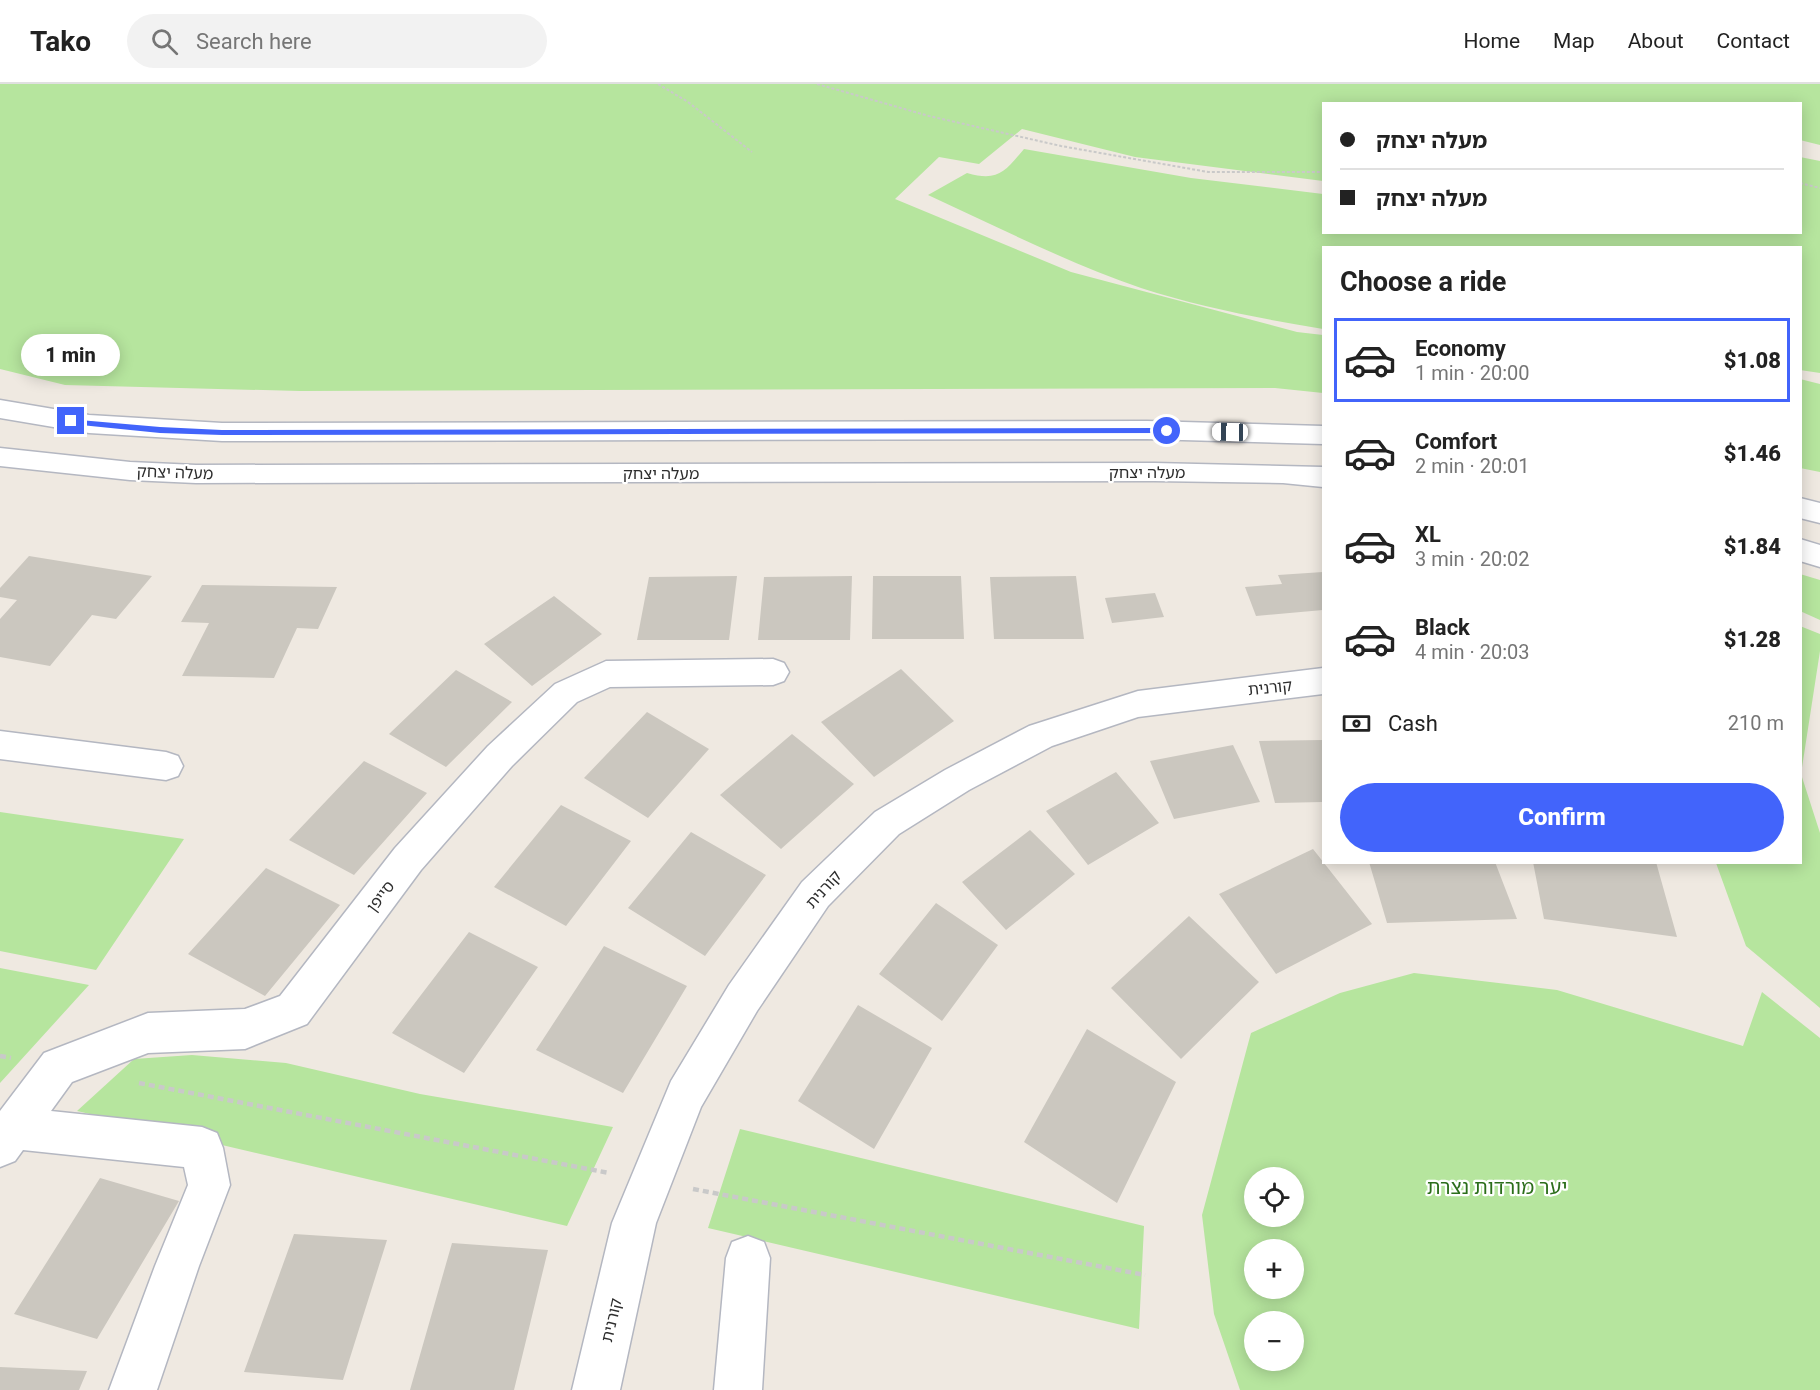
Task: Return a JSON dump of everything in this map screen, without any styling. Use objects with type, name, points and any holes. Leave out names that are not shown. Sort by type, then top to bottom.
[{"type":"street","points":[[0,409],[89,424],[222,432],[1147,430],[1322,435]]},
{"type":"street","name":"מעלה יצחק","points":[[0,457],[130,471],[196,474],[1155,472],[1322,477]]},
{"type":"street","points":[[1802,508],[1820,513]]},
{"type":"street","points":[[1802,551],[1820,556]]},
{"type":"street","name":"סייפן","points":[[58,1067],[148,1033],[245,1029],[293,1010],[408,860],[500,756],[566,693],[606,674],[773,672]]},
{"type":"street","name":"קורנית","points":[[596,1390],[634,1223],[685,1095],[743,998],[815,894],[887,823],[957,780],[1041,736],[1138,704],[1322,681]]},
{"type":"street","points":[[0,745],[166,766]]},
{"type":"street","points":[[7,1137],[58,1067]]},
{"type":"street","points":[[7,1137],[202,1148],[209,1185],[177,1266],[133,1390]]},
{"type":"street","points":[[738,1390],[748,1258]]},
{"type":"path","points":[[658,84],[688,102],[753,152]]},
{"type":"path","points":[[818,84],[929,116],[1084,150],[1208,172],[1322,172]]},
{"type":"path","points":[[1802,184],[1820,188]]},
{"type":"path","points":[[0,1056],[58,1067]]},
{"type":"path","points":[[128,1080],[1145,1275]]},
{"type":"green space","points":[[0,84],[1820,84],[1820,145],[1802,140],[1802,102],[1322,102],[1322,181],[1135,157],[1022,129],[979,164],[939,157],[895,199],[1071,272],[1297,332],[1322,335],[1322,393],[1275,388],[300,391],[65,385],[0,369]]},
{"type":"green space","points":[[1024,149],[1191,178],[1322,194],[1322,234],[1802,234],[1802,157],[1820,161],[1820,373],[1802,370],[1802,246],[1322,246],[1322,329],[1231,312],[1141,288],[1060,256],[928,195],[967,173],[994,175],[1012,163]]},
{"type":"green space","points":[[1802,380],[1820,384],[1820,472],[1802,468]]},
{"type":"green space","points":[[1802,575],[1820,580],[1820,620],[1802,612]]},
{"type":"green space","points":[[1802,627],[1820,634],[1820,651],[1802,768]]},
{"type":"green space","points":[[1802,777],[1820,833],[1820,1008],[1746,946],[1716,864],[1802,864]]},
{"type":"green space","points":[[0,812],[184,839],[96,970],[0,951]]},
{"type":"green space","points":[[0,968],[89,985],[0,1083]]},
{"type":"green space","name":"יער מורדות נצרת","points":[[1414,973],[1557,990],[1743,1046],[1762,992],[1820,1038],[1820,1390],[1240,1390],[1214,1314],[1202,1215],[1251,1033],[1340,993]]},
{"type":"green space","points":[[192,1055],[286,1063],[420,1094],[613,1127],[567,1226],[77,1111],[134,1059]]},
{"type":"green space","points":[[740,1129],[1144,1226],[1139,1329],[708,1228]]},
{"type":"building","points":[[29,556],[152,576],[116,619],[92,615],[50,666],[0,657],[0,619],[17,600],[0,597],[0,588]]},
{"type":"building","points":[[1322,572],[1322,610],[1256,616],[1245,587],[1282,584],[1278,575]]},
{"type":"building","points":[[737,576],[729,640],[637,640],[649,577]]},
{"type":"building","points":[[852,576],[850,640],[758,640],[764,577]]},
{"type":"building","points":[[873,576],[961,576],[964,639],[872,639]]},
{"type":"building","points":[[1076,576],[1084,639],[994,639],[990,577]]},
{"type":"building","points":[[202,585],[337,587],[318,629],[297,628],[274,678],[182,676],[209,623],[181,622]]},
{"type":"building","points":[[1155,593],[1164,617],[1112,623],[1105,598]]},
{"type":"building","points":[[554,596],[602,634],[532,686],[484,644]]},
{"type":"building","points":[[901,669],[954,721],[874,777],[821,722]]},
{"type":"building","points":[[456,670],[512,702],[446,767],[389,734]]},
{"type":"building","points":[[647,712],[709,749],[648,818],[584,778]]},
{"type":"building","points":[[792,734],[854,784],[781,849],[720,795]]},
{"type":"building","points":[[1322,740],[1322,802],[1275,803],[1259,741]]},
{"type":"building","points":[[1233,745],[1260,802],[1174,819],[1150,761]]},
{"type":"building","points":[[364,761],[427,793],[354,875],[289,840]]},
{"type":"building","points":[[1116,772],[1159,823],[1088,865],[1046,811]]},
{"type":"building","points":[[561,805],[631,841],[566,926],[494,887]]},
{"type":"building","points":[[1030,830],[1075,874],[1006,930],[962,882]]},
{"type":"building","points":[[691,832],[766,875],[705,956],[628,908]]},
{"type":"building","points":[[1313,849],[1322,860],[1322,864],[1325,864],[1372,924],[1276,974],[1219,894]]},
{"type":"building","points":[[1370,864],[1496,864],[1517,919],[1387,923]]},
{"type":"building","points":[[1533,864],[1657,864],[1677,937],[1544,919]]},
{"type":"building","points":[[266,868],[340,905],[265,996],[188,954]]},
{"type":"building","points":[[936,903],[998,945],[942,1021],[879,974]]},
{"type":"building","points":[[1189,916],[1259,982],[1181,1059],[1111,988]]},
{"type":"building","points":[[469,932],[538,967],[464,1073],[392,1033]]},
{"type":"building","points":[[604,946],[687,986],[623,1093],[536,1050]]},
{"type":"building","points":[[858,1005],[932,1048],[874,1149],[798,1101]]},
{"type":"building","points":[[1087,1029],[1176,1082],[1117,1203],[1024,1142]]},
{"type":"building","points":[[100,1178],[179,1201],[97,1339],[14,1314]]},
{"type":"building","points":[[294,1234],[387,1240],[343,1380],[244,1372]]},
{"type":"building","points":[[452,1243],[548,1250],[514,1390],[410,1390]]},
{"type":"building","points":[[0,1367],[87,1371],[79,1390],[0,1390]]},
{"type":"route","points":[[71,421],[160,430],[222,432],[1167,431]]}]
